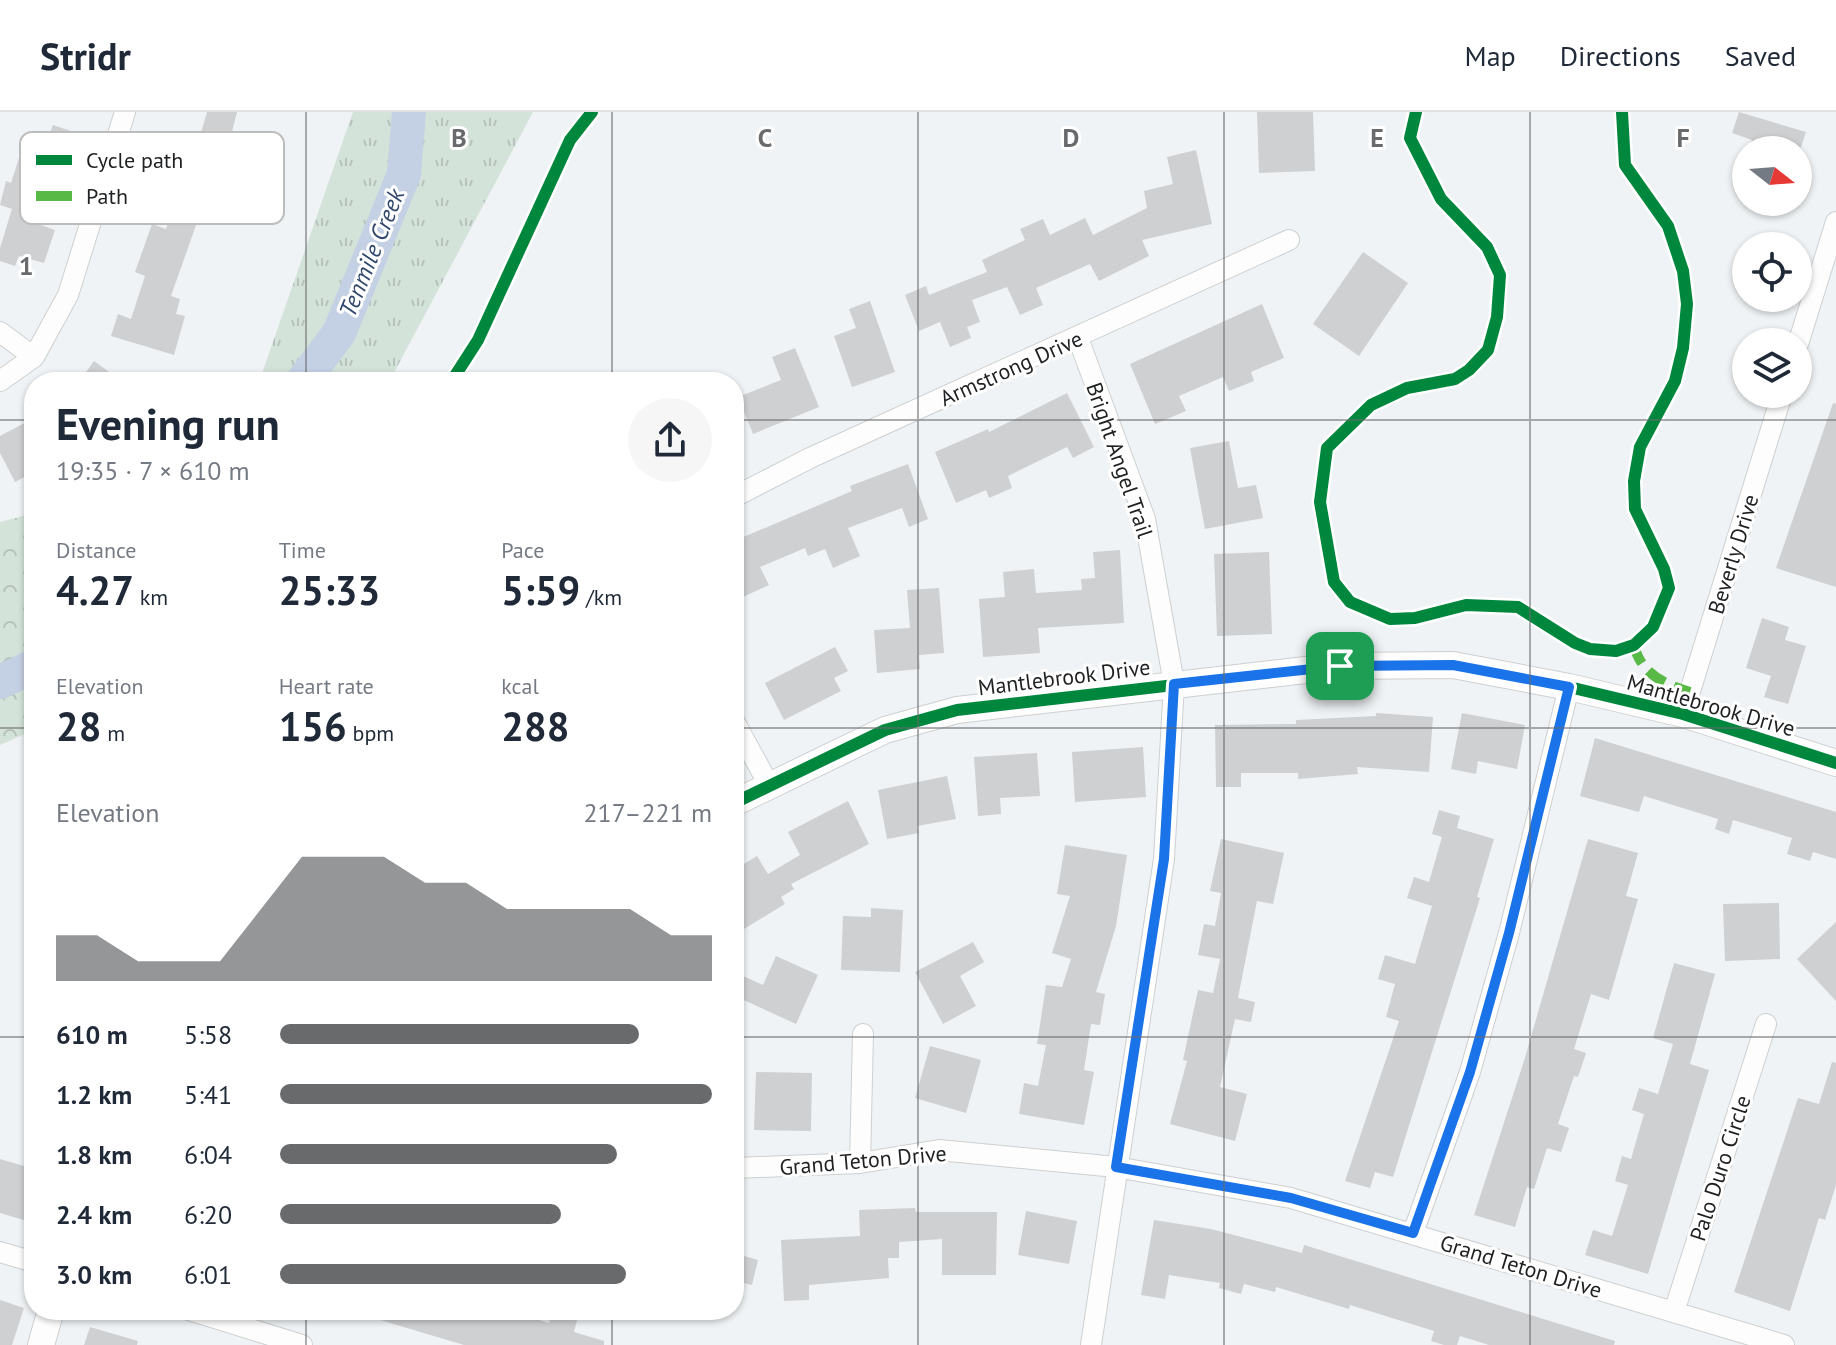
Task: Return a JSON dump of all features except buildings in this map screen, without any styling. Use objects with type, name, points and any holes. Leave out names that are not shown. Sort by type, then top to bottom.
[{"type":"street","points":[[119,132],[125,112]]},
{"type":"street","points":[[1803,328],[1836,222]]},
{"type":"street","points":[[0,381],[34,357],[68,295],[90,224]]},
{"type":"street","name":"Armstrong Drive","points":[[744,492],[810,458],[1289,240]]},
{"type":"street","points":[[0,332],[34,357]]},
{"type":"street","name":"Bright Angel Trail","points":[[1078,338],[1145,519],[1174,684],[1164,859],[1091,1345]]},
{"type":"street","name":"Beverly Drive","points":[[1683,714],[1778,408]]},
{"type":"street","name":"Mantlebrook Drive","points":[[744,798],[885,730],[957,710],[1340,666],[1453,665],[1569,687],[1683,714],[1836,763]]},
{"type":"street","points":[[1413,1233],[1470,1072],[1498,974],[1569,687]]},
{"type":"street","points":[[744,739],[769,785]]},
{"type":"street","name":"Palo Duro Circle","points":[[1674,1312],[1766,1024]]},
{"type":"street","points":[[860,1163],[863,1034]]},
{"type":"street","name":"Grand Teton Drive","points":[[744,1168],[860,1163],[939,1150],[1116,1167],[1291,1198],[1784,1345]]},
{"type":"street","points":[[0,1252],[24,1259]]},
{"type":"street","points":[[41,1345],[48,1320]]},
{"type":"street","points":[[221,1320],[302,1345]]},
{"type":"green space","points":[[353,112],[533,112],[394,372],[262,372]]},
{"type":"green space","points":[[24,516],[24,734],[0,745],[0,522]]},
{"type":"waterway","name":"Tenmile Creek","points":[[310,372],[339,333],[404,174],[409,112]]},
{"type":"waterway","name":"Tenmile Creek","points":[[0,682],[24,671]]},
{"type":"marked path","points":[[1634,645],[1648,671],[1690,692]]},
{"type":"cycle path","points":[[457,372],[478,340],[570,140],[592,112]]},
{"type":"cycle path","points":[[1416,112],[1410,138],[1441,199],[1487,247],[1500,275],[1497,317],[1488,350],[1469,370],[1455,379],[1407,388],[1371,405],[1327,448],[1320,502],[1334,582],[1350,602],[1390,619],[1415,618],[1466,605],[1518,607],[1575,643],[1590,649],[1616,651],[1634,645],[1653,627],[1669,588],[1664,569],[1635,509],[1634,481],[1640,447],[1675,381],[1683,348],[1687,304],[1683,271],[1668,226],[1625,165],[1622,112]]},
{"type":"cycle path","points":[[744,798],[885,730],[957,710],[1340,666],[1453,665],[1569,687],[1683,714],[1836,763]]},
{"type":"route","points":[[1453,665],[1569,687],[1509,933],[1470,1072],[1413,1233],[1291,1198],[1116,1167],[1164,859],[1174,684],[1340,666],[1453,665]]}]
